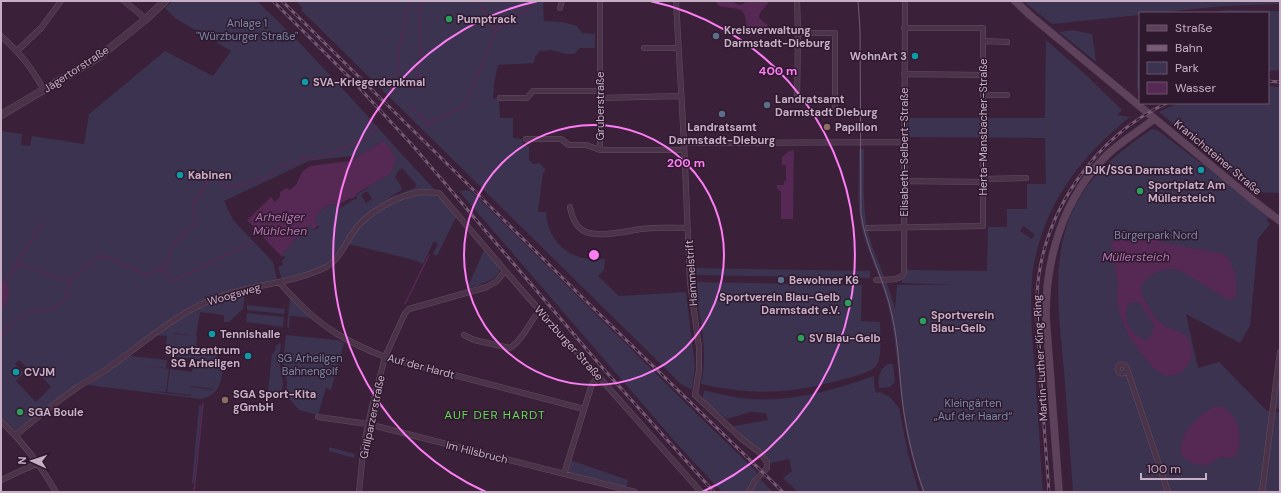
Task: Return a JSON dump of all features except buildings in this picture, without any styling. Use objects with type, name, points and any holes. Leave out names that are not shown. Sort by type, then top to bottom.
[{"type":"main road","name":"Kranichsteiner Straße","points":[[1015,1],[1154,119],[1280,221]]},
{"type":"main road","name":"Martin-Luther-King-Ring","points":[[1059,492],[1046,318],[1046,294],[1052,256],[1065,216],[1072,201],[1088,176],[1119,144],[1154,119]]},
{"type":"main road","name":"Kranichsteiner Straße","points":[[1261,206],[1280,225]]},
{"type":"street","points":[[17,51],[41,28],[62,1]]},
{"type":"street","points":[[124,1],[146,19]]},
{"type":"street","name":"Jägertorstraße","points":[[1,115],[99,57],[146,19],[165,1]]},
{"type":"street","points":[[560,8],[562,1]]},
{"type":"street","name":"Gruberstraße","points":[[600,1],[600,150],[684,150]]},
{"type":"street","name":"Hammelstrift","points":[[676,1],[690,282],[699,347],[699,370],[695,395],[742,439],[759,452],[767,462],[767,467],[754,482],[749,492]]},
{"type":"street","points":[[798,1],[798,99],[835,99]]},
{"type":"street","name":"Elisabeth-Selbert-Straße","points":[[876,280],[899,278],[903,274],[904,1]]},
{"type":"street","points":[[904,28],[983,28],[984,41],[1007,42]]},
{"type":"street","points":[[798,33],[835,33],[834,109]]},
{"type":"street","points":[[1,36],[17,51],[32,69],[44,90]]},
{"type":"street","name":"Herta-Mansbacher-Straße","points":[[904,227],[983,226],[984,41]]},
{"type":"street","points":[[644,48],[678,48]]},
{"type":"street","points":[[904,74],[983,74]]},
{"type":"street","points":[[500,98],[527,98],[533,91],[600,91]]},
{"type":"street","points":[[983,95],[1006,95]]},
{"type":"street","points":[[600,98],[681,96]]},
{"type":"street","points":[[526,138],[561,138],[569,146],[586,145],[600,150]]},
{"type":"street","points":[[684,143],[904,142]]},
{"type":"street","points":[[904,181],[1026,178]]},
{"type":"street","name":"Woogsweg","points":[[16,435],[44,412],[110,367],[158,331],[204,302],[220,296],[305,276],[330,264],[336,259],[352,233],[362,222],[387,204],[404,197],[423,192],[438,193]]},
{"type":"street","name":"Würzburger Straße","points":[[438,193],[505,271],[701,492]]},
{"type":"street","points":[[570,207],[574,222],[588,233],[611,233],[643,229],[688,228]]},
{"type":"street","points":[[868,228],[904,227]]},
{"type":"street","name":"Grillparzerstraße","points":[[359,492],[364,443],[385,357],[405,314],[409,309],[487,287],[497,281],[505,271]]},
{"type":"street","name":"Auf der Hardt","points":[[280,282],[299,304],[329,330],[350,343],[385,357],[584,409]]},
{"type":"street","points":[[464,335],[474,340],[510,348],[517,343],[540,310]]},
{"type":"street","points":[[1262,492],[1280,352]]},
{"type":"street","points":[[1127,369],[1168,492]]},
{"type":"street","points":[[564,474],[592,383],[599,376]]},
{"type":"street","name":"Im Hilsbruch","points":[[318,417],[368,424],[635,492]]},
{"type":"street","points":[[1,421],[16,435],[38,464],[56,492]]},
{"type":"street","points":[[1,480],[38,464]]},
{"type":"green space","name":"Anlage 1 \"Würzburger Straße\"","points":[[172,1],[257,1],[325,70],[435,190],[403,195],[388,206],[414,196],[428,194],[434,195],[444,202],[456,217],[437,256],[433,254],[438,244],[434,241],[423,264],[414,260],[348,244],[326,265],[304,274],[282,280],[278,267],[283,265],[282,261],[286,257],[281,256],[307,226],[309,225],[315,230],[319,227],[315,221],[319,212],[331,204],[334,204],[339,209],[357,199],[356,195],[369,187],[383,141],[353,160],[351,156],[309,161],[224,201],[233,220],[273,262],[277,280],[222,293],[204,300],[178,314],[120,358],[57,398],[16,431],[1,416],[1,131],[22,134],[21,145],[30,146],[32,136],[84,144],[89,114],[165,51],[213,76],[231,51],[175,18],[165,8]],"holes":[[[402,168],[416,184],[415,188],[388,198],[402,190],[399,182],[395,178],[398,171]],[[367,191],[372,199],[366,203],[361,195]],[[19,360],[28,369],[32,366],[51,387],[36,402],[16,381],[24,373],[15,364]]]},
{"type":"green space","points":[[296,1],[545,1],[543,5],[544,21],[562,22],[577,26],[582,33],[595,34],[595,48],[580,48],[574,54],[566,54],[551,50],[540,51],[535,57],[534,63],[498,65],[493,98],[499,99],[500,118],[513,118],[513,138],[522,139],[523,146],[529,146],[529,160],[533,164],[540,163],[546,170],[543,173],[538,212],[546,212],[552,235],[562,247],[568,252],[583,258],[605,259],[604,270],[598,276],[619,296],[686,292],[695,367],[692,390],[681,384],[301,10],[303,8]]},
{"type":"green space","points":[[1023,1],[1280,1],[1280,4],[1223,6],[1166,12],[1139,12],[1139,15],[1052,24]]},
{"type":"green space","points":[[1227,10],[1280,11],[1280,70],[1269,71],[1269,12],[1216,12]]},
{"type":"green space","points":[[1138,21],[1139,21],[1139,89],[1137,89]]},
{"type":"green space","points":[[1072,30],[1092,34],[1096,62],[1059,32]]},
{"type":"green space","points":[[1046,40],[1086,75],[1122,110],[1117,115],[1130,117],[1102,141],[1078,168],[1068,182],[1050,214],[1043,231],[1035,260],[1031,290],[1032,324],[1043,492],[922,492],[905,428],[888,304],[866,243],[861,223],[858,191],[859,149],[864,149],[864,201],[868,232],[895,310],[897,285],[955,285],[902,283],[907,270],[987,271],[988,227],[1007,227],[1007,209],[1027,209],[1027,184],[1046,184],[1045,138],[909,137],[909,118],[1045,118]],"holes":[[[1023,226],[1034,234],[1032,239],[1020,231]]]},
{"type":"green space","points":[[1269,86],[1280,87],[1280,193],[1254,192],[1159,112],[1176,104],[1269,104]]},
{"type":"green space","name":"Bürgerpark Nord","points":[[1152,129],[1157,130],[1221,178],[1269,217],[1266,220],[1270,224],[1258,239],[1250,326],[1240,343],[1186,314],[1198,368],[1219,362],[1267,411],[1280,412],[1280,492],[1073,492],[1058,304],[1058,282],[1063,238],[1070,217],[1080,197],[1095,176],[1122,151]]},
{"type":"green space","points":[[470,190],[757,472],[748,492],[722,492],[677,444],[459,191]]},
{"type":"green space","points":[[484,250],[499,267],[499,271],[497,275],[488,281],[467,289]]},
{"type":"green space","points":[[696,268],[870,271],[870,278],[696,275]]},
{"type":"green space","name":"SV Blau-Gelb","points":[[694,282],[862,285],[861,321],[880,322],[878,363],[875,367],[865,373],[807,388],[773,392],[756,392],[720,388],[701,384],[704,346]]},
{"type":"green space","points":[[245,292],[243,309],[229,322],[224,322],[224,315],[200,312],[196,336],[174,333],[171,356],[165,356],[167,336],[156,335],[182,317],[205,304]]},
{"type":"green space","points":[[290,296],[311,318],[290,316],[289,328],[287,327]]},
{"type":"green space","points":[[247,305],[285,309],[284,314],[247,310]]},
{"type":"green space","points":[[247,313],[284,317],[283,327],[246,322]]},
{"type":"green space","points":[[174,334],[197,336],[196,348],[218,351],[216,362],[171,356]]},
{"type":"green space","name":"SG Arheilgen Bahnengolf","points":[[286,335],[337,340],[344,343],[331,390],[326,388],[318,415],[299,410],[286,395],[287,383],[283,360]]},
{"type":"green space","points":[[280,343],[279,359],[283,383],[282,390],[280,392],[268,391],[272,354],[275,351],[276,346]]},
{"type":"green space","points":[[130,356],[167,360],[166,368],[146,366],[169,369],[166,392],[150,391],[190,396],[191,387],[213,390],[216,367],[223,368],[220,383],[212,395],[201,399],[87,385]]},
{"type":"green space","points":[[194,364],[216,367],[213,389],[191,386],[190,395],[167,392],[170,369],[192,372]]},
{"type":"green space","points":[[888,364],[893,364],[895,382],[890,387],[879,388],[878,381],[880,374],[883,368]]},
{"type":"green space","points":[[1280,365],[1280,409],[1274,408]]},
{"type":"green space","name":"Kleingärten „Auf der Haard“","points":[[874,376],[876,393],[880,392],[890,397],[899,408],[908,454],[919,492],[798,492],[783,478],[792,471],[789,459],[770,463],[743,437],[734,426],[768,420],[766,413],[750,412],[727,419],[702,400],[704,391],[749,399],[781,399],[797,397],[844,386]]},
{"type":"green space","points":[[199,405],[202,406],[194,483],[192,483]]},
{"type":"green space","points":[[329,447],[355,454],[354,458],[329,451]]},
{"type":"green space","points":[[570,460],[628,480],[626,488],[570,473],[567,470]]},
{"type":"green space","points":[[761,480],[773,492],[752,492],[755,484]]},
{"type":"water","points":[[715,1],[734,1],[739,5],[744,4],[745,1],[769,1],[760,13],[759,18],[769,26],[760,35],[751,36],[747,29],[745,17],[742,11],[736,8],[719,6]]},
{"type":"water","name":"Arheilger Mühlchen","points":[[383,141],[391,149],[396,160],[391,173],[356,194],[356,196],[352,199],[350,198],[340,204],[341,206],[338,208],[334,204],[323,209],[316,218],[318,225],[314,229],[307,226],[281,256],[247,220],[271,197],[275,202],[280,197],[280,192],[286,188],[290,190],[296,185],[302,172],[310,166],[350,161]]},
{"type":"water","points":[[794,150],[793,219],[781,219],[781,191],[779,191],[776,185],[784,185],[784,181],[786,181],[786,165],[782,165],[782,157],[788,152]]},
{"type":"water","name":"Müllersteich","points":[[1136,232],[1165,243],[1223,254],[1230,260],[1236,277],[1236,296],[1232,299],[1227,299],[1181,271],[1169,269],[1151,275],[1142,284],[1141,294],[1155,318],[1167,327],[1186,335],[1191,345],[1192,357],[1190,362],[1184,370],[1174,375],[1164,375],[1157,371],[1140,352],[1124,326],[1118,306],[1118,281],[1113,261],[1112,247],[1113,241],[1118,236],[1125,233]],"holes":[[[1139,302],[1154,325],[1150,338],[1144,340],[1134,333],[1126,318],[1129,303]]]},
{"type":"water","points":[[1,281],[5,282],[9,294],[1,313]]},
{"type":"water","points":[[1217,406],[1228,411],[1236,421],[1240,440],[1237,453],[1230,458],[1221,457],[1206,465],[1195,464],[1181,454],[1183,438],[1188,428],[1197,419],[1207,411]]},
{"type":"waterway","points":[[391,90],[398,71],[398,52],[410,1]]},
{"type":"waterway","points":[[416,90],[413,82],[420,76],[415,69],[421,61],[419,7],[426,1]]},
{"type":"waterway","points":[[478,1],[487,20],[496,30]]},
{"type":"waterway","points":[[426,125],[464,106],[496,30],[528,9],[530,1]]},
{"type":"waterway","points":[[409,108],[411,106],[428,123]]},
{"type":"waterway","points":[[371,118],[369,121],[374,130]]},
{"type":"waterway","points":[[5,282],[15,267],[20,264],[62,279],[72,278],[101,255],[147,275],[166,265],[173,245],[187,230],[196,224],[193,205],[208,181],[218,175],[226,188],[264,179],[283,164],[291,165],[306,156],[312,159],[327,155],[366,138],[377,127]]},
{"type":"waterway","points":[[15,266],[43,222]]},
{"type":"waterway","points":[[162,268],[170,281],[173,281],[253,242]]},
{"type":"waterway","points":[[405,304],[429,255]]},
{"type":"waterway","points":[[1,339],[6,328],[30,311],[52,309],[64,301],[72,278]]},
{"type":"waterway","points":[[194,492],[203,404]]},
{"type":"tram line","points":[[858,1],[860,29],[861,214],[863,227],[889,302],[892,315],[896,338],[903,406],[914,460],[924,492]]},
{"type":"railway","points":[[273,1],[351,79],[414,147],[600,365],[714,492]]},
{"type":"railway","points":[[282,1],[586,301],[783,492]]},
{"type":"railway","points":[[1269,81],[1280,82]]},
{"type":"railway","points":[[1049,492],[1037,323],[1037,295],[1041,265],[1049,236],[1061,208],[1076,181],[1095,157],[1116,136],[1141,118],[1165,104]]},
{"type":"place","name":"Pumptrack","points":[[449,19]]},
{"type":"place","name":"Kreisverwaltung Darmstadt-Dieburg","points":[[716,36]]},
{"type":"place","name":"WohnArt 3","points":[[915,56]]},
{"type":"place","name":"SVA-Kriegerdenkmal","points":[[305,82]]},
{"type":"place","name":"Landratsamt Darmstadt Dieburg","points":[[767,105]]},
{"type":"place","name":"Landratsamt Darmstadt-Dieburg","points":[[722,114]]},
{"type":"place","name":"Papillon","points":[[827,127]]},
{"type":"place","name":"DJK/SSG Darmstadt","points":[[1201,170]]},
{"type":"place","name":"Kabinen","points":[[180,175]]},
{"type":"place","name":"Sportplatz Am Müllersteich","points":[[1140,191]]},
{"type":"place","name":"Bewohner K6","points":[[781,280]]},
{"type":"place","name":"Sportverein Blau-Gelb Darmstadt e.V.","points":[[848,303]]},
{"type":"place","name":"Sportverein Blau-Gelb","points":[[923,321]]},
{"type":"place","name":"Tennishalle","points":[[212,334]]},
{"type":"place","name":"SV Blau-Gelb","points":[[801,338]]},
{"type":"place","name":"Sportzentrum SG Arheilgen","points":[[248,356]]},
{"type":"place","name":"CVJM","points":[[16,372]]},
{"type":"place","name":"SGA Sport-Kita gGmbH","points":[[225,400]]},
{"type":"place","name":"SGA Boule","points":[[20,412]]},
{"type":"district","name":"AUF DER HARDT","points":[[495,415]]}]
